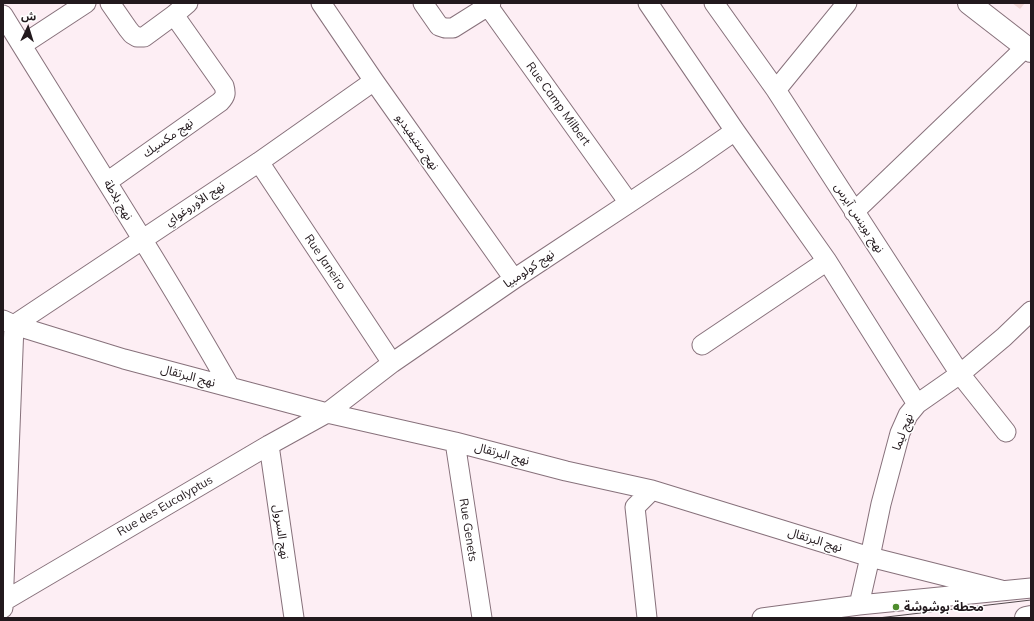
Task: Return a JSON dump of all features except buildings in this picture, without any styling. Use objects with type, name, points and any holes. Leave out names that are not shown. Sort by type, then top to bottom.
[{"type":"main road","points":[[969,3],[1029,49]]},
{"type":"main road","points":[[1026,618],[1031,617]]},
{"type":"street","points":[[22,45],[86,3]]},
{"type":"street","points":[[110,3],[132,34],[138,37],[144,37],[174,16],[188,3]]},
{"type":"street","name":"نهج منتيفيديو","points":[[321,3],[374,81],[514,279]]},
{"type":"street","name":"Rue Camp Milbert","points":[[423,3],[439,26],[446,28],[453,28],[489,4],[629,203]]},
{"type":"street","points":[[648,3],[827,260],[917,404]]},
{"type":"street","name":"نهج بوينس آيرس","points":[[714,3],[776,90],[960,374],[1006,432]]},
{"type":"street","points":[[776,90],[847,3]]},
{"type":"street","name":"نهج بلاطة","points":[[3,15],[199,332],[230,387]]},
{"type":"street","name":"نهج مكسيك","points":[[107,182],[225,97],[226,92],[224,86],[174,16]]},
{"type":"street","points":[[854,212],[1029,49]]},
{"type":"street","name":"نهج الأوروغواي","points":[[9,323],[142,239],[259,162],[374,81]]},
{"type":"street","name":"نهج كولومبيا","points":[[327,413],[392,363],[514,279],[689,164],[735,130]]},
{"type":"street","name":"Rue Janeiro","points":[[259,162],[392,363]]},
{"type":"street","points":[[702,345],[827,260]]},
{"type":"street","name":"نهج ليما","points":[[859,605],[881,504],[900,434],[908,415],[917,404],[960,374],[1004,337],[1031,311]]},
{"type":"street","points":[[3,605],[9,323]]},
{"type":"street","name":"نهج البرتقال","points":[[9,323],[124,359],[327,413],[455,442],[566,472],[652,490],[870,556],[1001,590]]},
{"type":"street","name":"Rue des Eucalyptus","points":[[3,605],[269,445],[327,413]]},
{"type":"street","name":"Rue Genets","points":[[455,442],[482,618]]},
{"type":"street","name":"نهج السرول","points":[[269,445],[294,618]]},
{"type":"street","points":[[647,618],[635,507],[652,490]]},
{"type":"street","points":[[762,618],[859,605],[1031,588]]},
{"type":"tram line","points":[[878,618],[1031,600]]},
{"type":"place","name":"محطة بوشوشة","points":[[896,607]]}]
